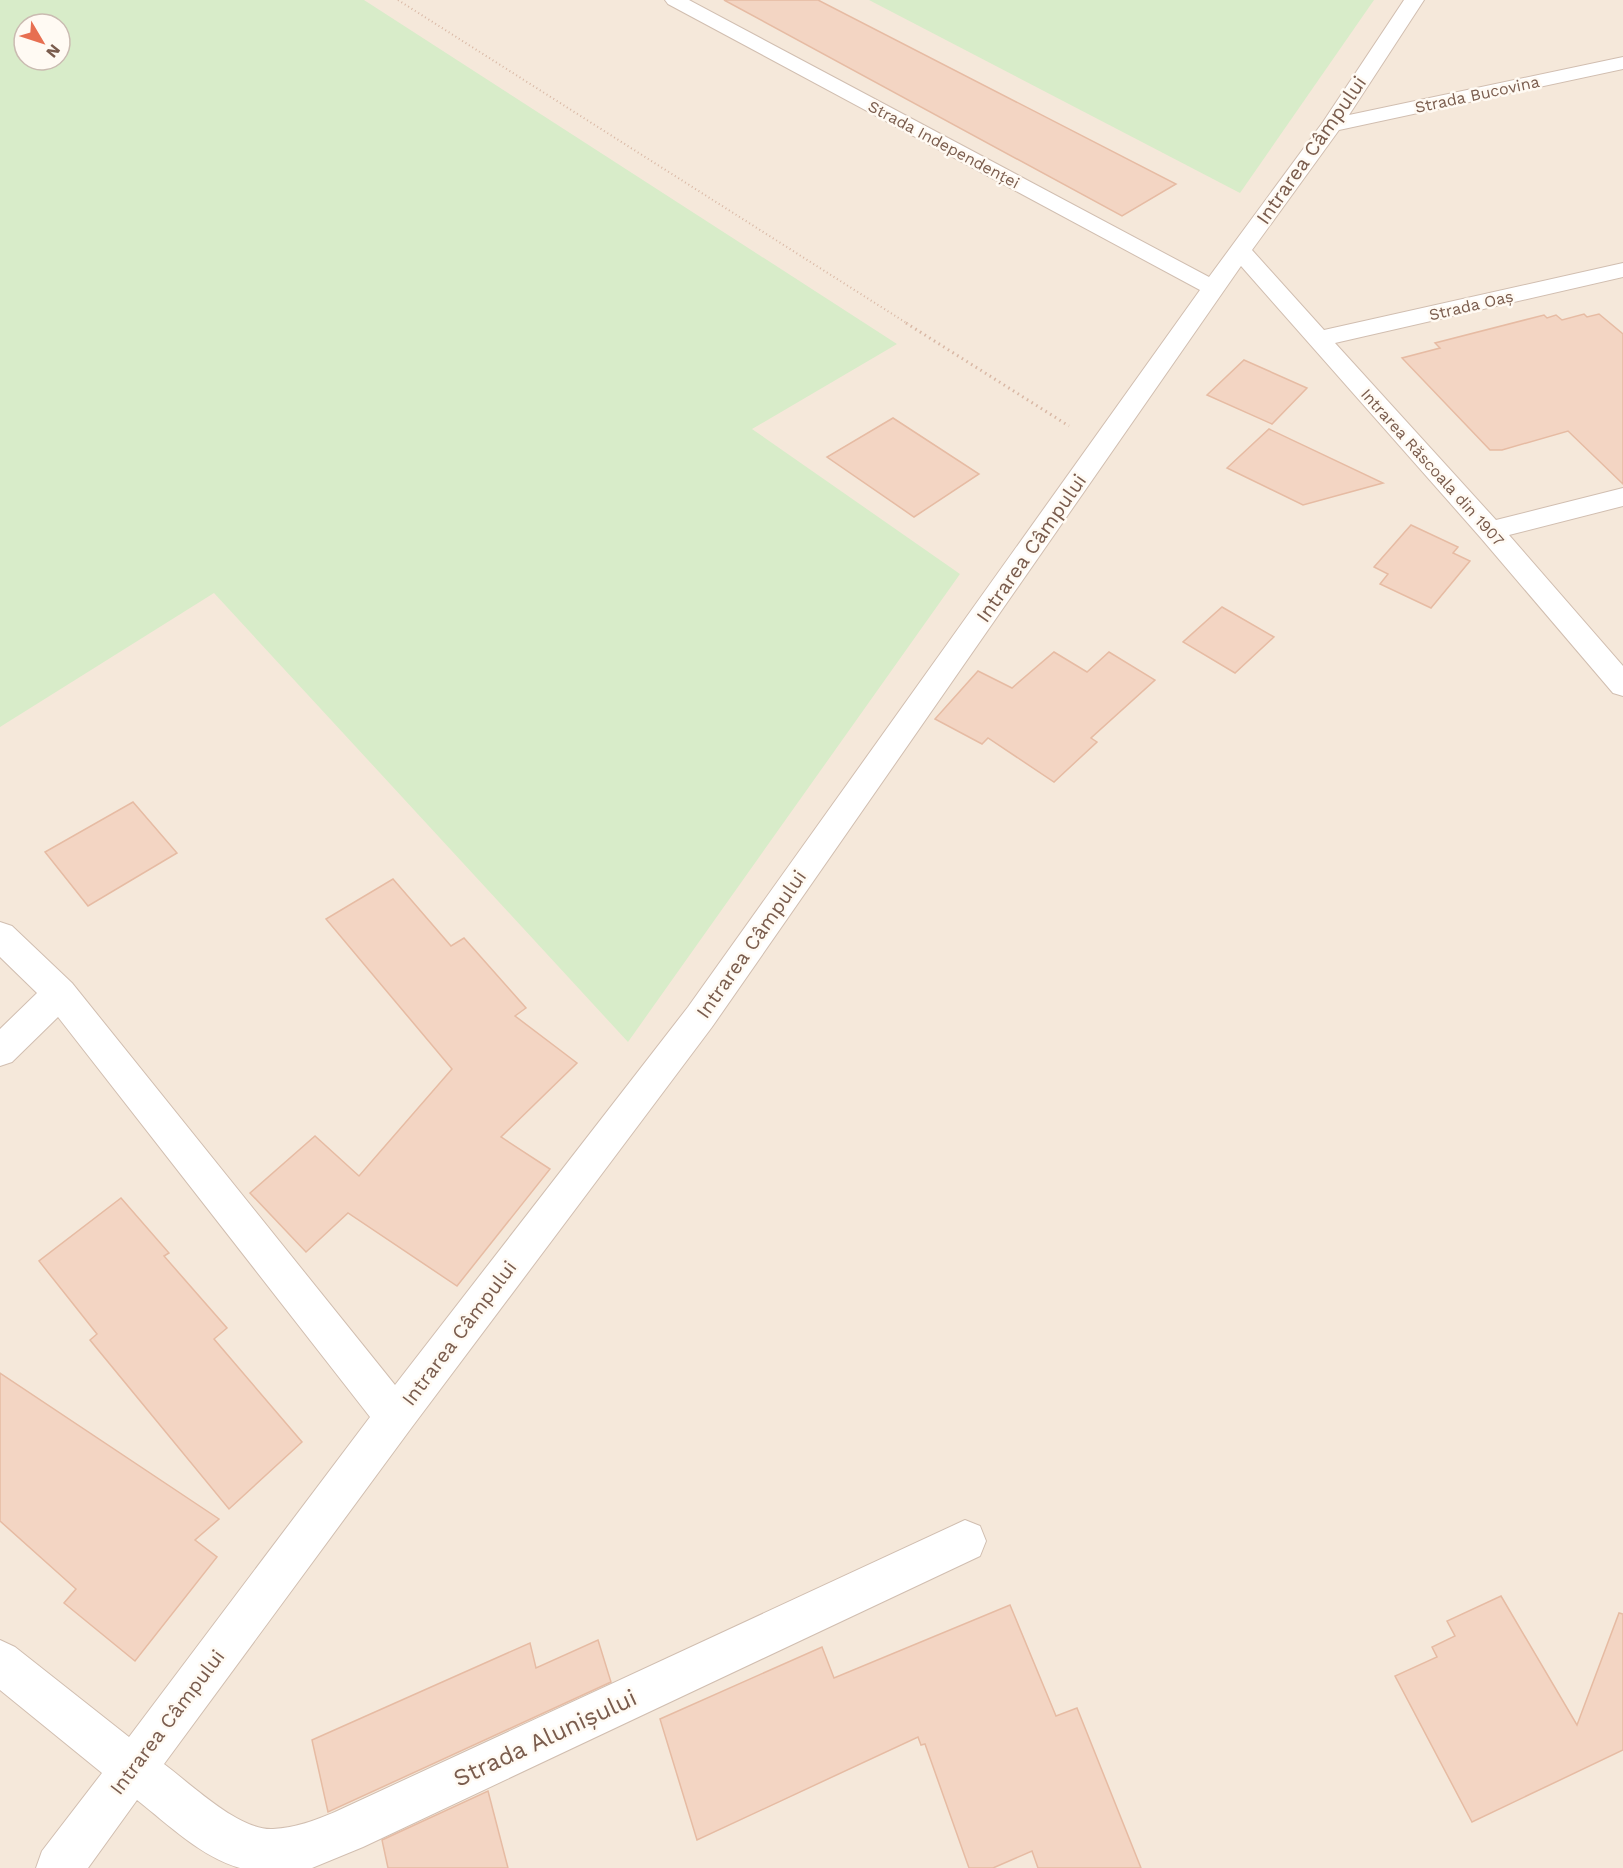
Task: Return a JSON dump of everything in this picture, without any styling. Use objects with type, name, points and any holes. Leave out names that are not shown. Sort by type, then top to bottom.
[{"type":"street","name":"Strada Independenței","points":[[675,0],[1213,288]]},
{"type":"street","name":"Intrarea Câmpului","points":[[59,1868],[395,1418],[699,1017],[1213,288],[1332,124],[1413,0]]},
{"type":"street","name":"Strada Bucovina","points":[[1332,124],[1623,63]]},
{"type":"street","name":"Intrarea Răscoala din 1907","points":[[1240,251],[1490,531],[1623,685]]},
{"type":"street","name":"Strada Oaș","points":[[1319,339],[1623,270]]},
{"type":"street","points":[[1490,531],[1623,496]]},
{"type":"street","points":[[0,936],[60,993],[395,1418]]},
{"type":"street","points":[[0,1052],[60,993]]},
{"type":"street","name":"Strada Alunișului","points":[[0,1662],[132,1768],[230,1842],[271,1853],[304,1848],[347,1831],[965,1540]]},
{"type":"path","points":[[398,0],[1102,447]]},
{"type":"shaded area","points":[[0,0],[1623,0],[1623,1868],[0,1868]]},
{"type":"green space","points":[[0,0],[364,0],[897,344],[752,429],[960,574],[628,1042],[214,593],[0,727]]},
{"type":"green space","points":[[869,0],[1374,0],[1240,193]]},
{"type":"building","points":[[724,0],[818,0],[1176,184],[1122,216]]},
{"type":"building","points":[[1584,314],[1587,317],[1599,314],[1623,334],[1623,484],[1568,431],[1502,450],[1490,450],[1402,358],[1440,348],[1435,343],[1544,315],[1547,318],[1556,315],[1562,320]]},
{"type":"building","points":[[1244,360],[1307,388],[1272,424],[1207,395]]},
{"type":"building","points":[[893,418],[979,474],[914,517],[827,457]]},
{"type":"building","points":[[1269,429],[1383,483],[1303,505],[1227,468]]},
{"type":"building","points":[[1411,525],[1458,547],[1453,553],[1470,561],[1431,608],[1380,584],[1388,574],[1374,567]]},
{"type":"building","points":[[1222,607],[1274,637],[1235,673],[1183,642]]},
{"type":"building","points":[[1054,652],[1087,672],[1109,652],[1155,680],[1091,738],[1097,742],[1054,782],[988,738],[982,744],[935,719],[978,671],[1012,688]]},
{"type":"building","points":[[133,802],[177,853],[88,906],[45,852]]},
{"type":"building","points":[[393,879],[451,946],[464,938],[526,1008],[515,1016],[577,1063],[501,1137],[550,1169],[457,1286],[348,1213],[306,1252],[250,1193],[315,1136],[359,1176],[452,1069],[326,919]]},
{"type":"building","points":[[121,1198],[169,1253],[164,1256],[227,1328],[214,1339],[302,1442],[229,1509],[90,1340],[97,1334],[39,1261]]},
{"type":"building","points":[[0,1373],[219,1519],[195,1540],[217,1557],[135,1661],[64,1603],[76,1589],[0,1521]]},
{"type":"building","points":[[1501,1596],[1577,1725],[1619,1613],[1623,1614],[1623,1750],[1472,1822],[1395,1676],[1437,1657],[1432,1647],[1455,1636],[1447,1621]]},
{"type":"building","points":[[1010,1605],[1056,1716],[1077,1708],[1141,1868],[1038,1868],[1032,1851],[993,1868],[969,1868],[925,1744],[921,1745],[918,1737],[697,1840],[660,1719],[822,1647],[834,1678]]},
{"type":"building","points":[[598,1640],[611,1682],[328,1812],[312,1740],[530,1643],[536,1668]]},
{"type":"building","points":[[488,1791],[508,1868],[388,1868],[382,1840]]}]
